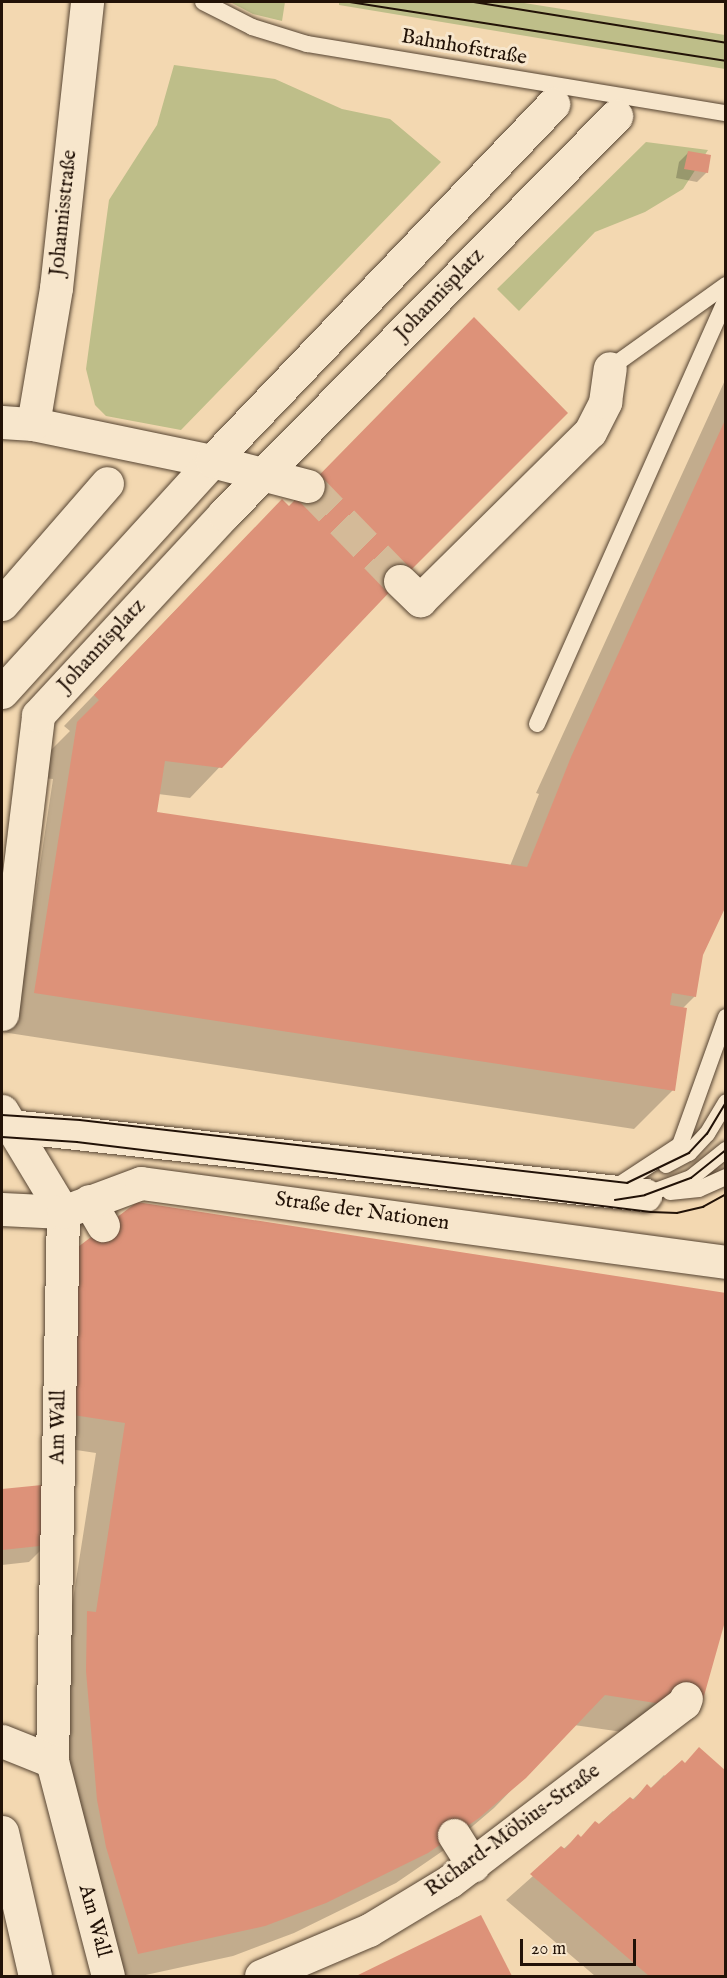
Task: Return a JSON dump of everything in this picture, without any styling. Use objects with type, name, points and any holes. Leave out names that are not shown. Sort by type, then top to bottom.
[{"type":"street","name":"Johannisstraße","points":[[17,423],[56,288],[87,2]]},
{"type":"street","name":"Johannisplatz","points":[[2,692],[212,460],[553,104]]},
{"type":"street","name":"Johannisplatz","points":[[38,715],[265,473],[616,116]]},
{"type":"street","points":[[400,580],[420,600],[590,432],[605,402],[610,368]]},
{"type":"street","points":[[17,423],[212,460],[308,486]]},
{"type":"street","points":[[2,604],[107,483]]},
{"type":"street","points":[[2,710],[38,715],[2,1014]]},
{"type":"street","points":[[7,1125],[625,1190]]},
{"type":"street","points":[[7,1125],[85,1213]]},
{"type":"street","name":"Straße der Nationen","points":[[2,1209],[85,1213],[141,1183],[726,1262]]},
{"type":"street","name":"Am Wall","points":[[85,1213],[52,1761],[108,1977]]},
{"type":"street","name":"Richard-Möbius-Straße","points":[[261,1977],[369,1930],[473,1865],[684,1703],[686,1698]]},
{"type":"street","points":[[2,1740],[52,1761]]},
{"type":"street","points":[[2,1832],[34,1977]]},
{"type":"street","points":[[453,1835],[473,1865]]},
{"type":"lane","name":"Bahnhofstraße","points":[[202,2],[252,27],[307,44],[726,113]]},
{"type":"lane","points":[[610,368],[726,285]]},
{"type":"lane","points":[[537,724],[726,300]]},
{"type":"lane","points":[[625,1190],[680,1145],[726,1017]]},
{"type":"lane","points":[[625,1190],[689,1153],[707,1134],[726,1102]]},
{"type":"lane","points":[[625,1190],[691,1178],[726,1150]]},
{"type":"lane","points":[[625,1190],[699,1190],[726,1177]]},
{"type":"green space","points":[[230,2],[285,2],[282,21],[253,14]]},
{"type":"green space","points":[[339,2],[518,2],[725,35],[725,69],[339,5]]},
{"type":"green space","points":[[174,65],[275,79],[342,109],[390,119],[441,162],[181,430],[106,416],[95,405],[86,369],[109,200],[157,125]]},
{"type":"green space","points":[[646,142],[708,150],[683,189],[645,212],[595,232],[519,311],[497,289]]},
{"type":"building","points":[[688,151],[711,155],[708,173],[684,169]]},
{"type":"building","points":[[474,317],[568,413],[400,581],[222,768],[165,761],[157,812],[527,867],[571,757],[726,418],[726,906],[703,955],[696,997],[672,993],[670,1005],[687,1008],[675,1091],[34,993],[77,722],[99,700],[94,695],[282,499],[289,506]]},
{"type":"building","points":[[137,1202],[726,1293],[726,1618],[702,1703],[671,1694],[668,1705],[605,1695],[526,1778],[479,1818],[428,1853],[326,1903],[265,1926],[138,1954],[106,1847],[97,1800],[86,1671],[87,1611],[96,1612],[125,1423],[73,1415],[78,1247]]},
{"type":"building","points":[[42,1485],[49,1545],[2,1550],[2,1489]]},
{"type":"building","points":[[699,1747],[726,1771],[726,1976],[649,1976],[530,1874],[561,1846],[565,1849],[578,1834],[581,1837],[595,1821],[599,1824],[630,1797],[634,1800],[647,1784],[651,1788],[682,1760],[685,1763]]},
{"type":"building","points":[[481,1915],[512,1976],[356,1976]]},
{"type":"tunnel","points":[[308,486],[400,581]]},
{"type":"tram line","points":[[350,2],[726,61]]},
{"type":"tram line","points":[[474,2],[726,43]]},
{"type":"tram line","points":[[2,1115],[80,1120],[627,1183],[689,1153],[707,1134],[726,1102]]},
{"type":"tram line","points":[[2,1137],[77,1142],[651,1212],[677,1213],[703,1207],[726,1194]]},
{"type":"tram line","points":[[615,1200],[645,1195],[691,1178],[726,1150]]}]
